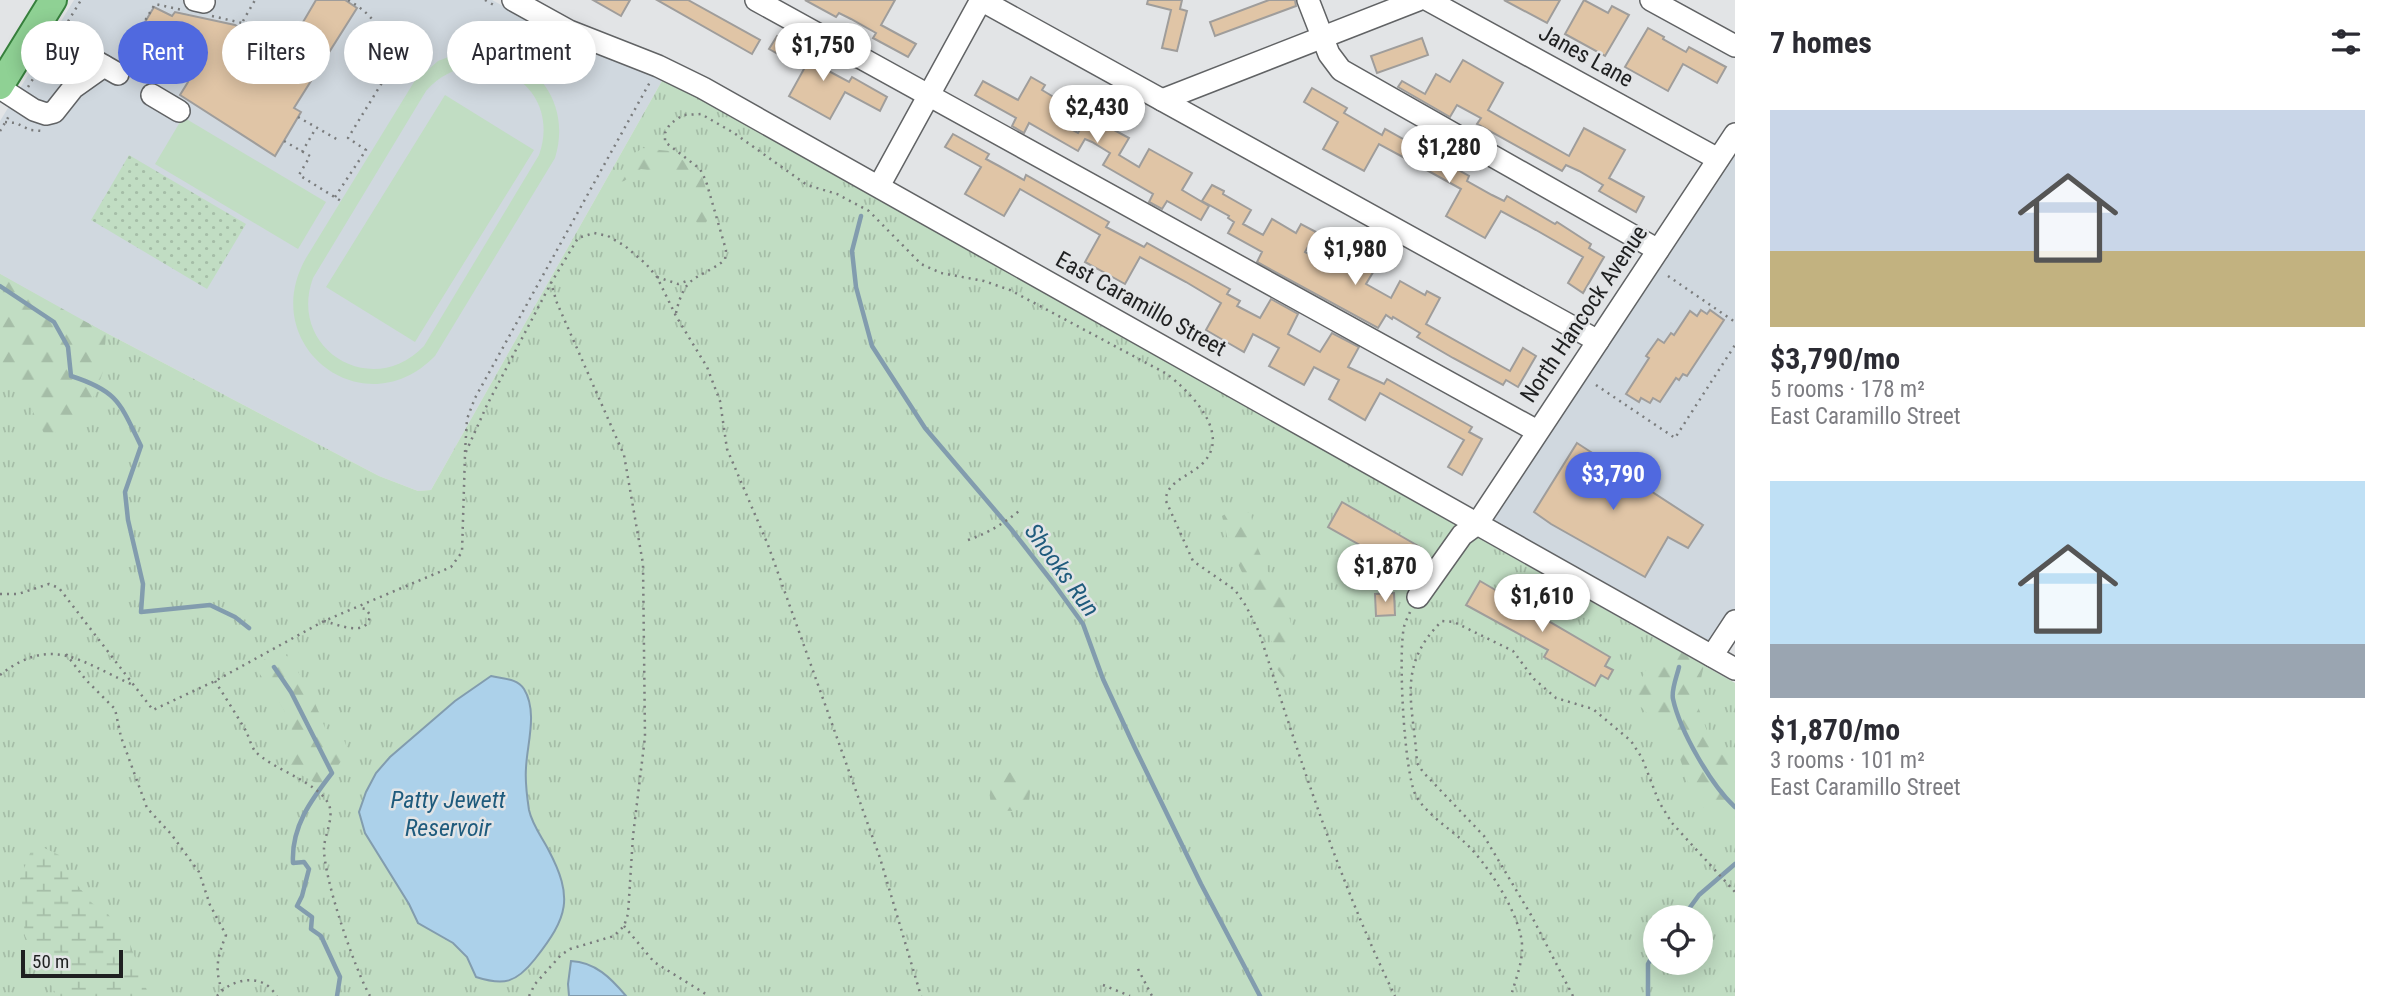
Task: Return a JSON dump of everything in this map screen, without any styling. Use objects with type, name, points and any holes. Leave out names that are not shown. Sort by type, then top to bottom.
[{"type":"main road","points":[[6,92],[53,0]]},
{"type":"street","name":"East Caramillo Street","points":[[513,0],[578,35],[658,66],[703,88],[1735,669]]},
{"type":"street","points":[[756,0],[1537,431]]},
{"type":"street","points":[[879,186],[981,0],[1598,341]]},
{"type":"street","points":[[1308,0],[1332,60],[1341,70],[1658,250]]},
{"type":"street","points":[[1162,100],[1418,0]]},
{"type":"street","name":"Janes Lane","points":[[1428,0],[1718,159]]},
{"type":"street","points":[[1651,0],[1735,46]]},
{"type":"street","points":[[104,67],[111,71]]},
{"type":"street","points":[[6,92],[34,110],[46,114],[54,112],[73,88],[111,71]]},
{"type":"street","points":[[152,95],[179,111]]},
{"type":"street","name":"North Hancock Avenue","points":[[1418,597],[1462,535],[1477,524],[1735,134]]},
{"type":"street","points":[[1712,656],[1735,621]]},
{"type":"path","points":[[0,131],[5,122],[6,92],[80,0]]},
{"type":"path","points":[[243,21],[255,0]]},
{"type":"path","points":[[348,0],[366,12],[373,21]]},
{"type":"path","points":[[111,71],[118,66],[155,4],[199,7],[237,21]]},
{"type":"path","points":[[0,594],[18,594],[49,584],[59,588],[153,710],[215,681],[324,621],[451,567],[462,552],[467,419],[475,398],[658,66]]},
{"type":"path","points":[[335,197],[366,150],[348,138],[381,84]]},
{"type":"path","points":[[657,277],[678,284],[725,260],[726,250],[706,181],[699,169],[665,142],[665,132],[670,124],[683,115],[701,114],[734,133],[807,185],[837,194],[869,211],[921,264],[941,273],[984,281],[1010,290],[1167,374],[1189,393],[1205,413],[1211,427],[1212,439],[1205,461],[1170,486],[1166,501],[1193,561],[1235,590],[1259,632],[1317,807],[1366,936],[1395,996]]},
{"type":"path","points":[[298,117],[340,141]]},
{"type":"path","points":[[5,122],[16,123],[30,130],[47,131]]},
{"type":"path","points":[[302,152],[316,128]]},
{"type":"path","points":[[284,141],[310,156],[299,175],[341,201]]},
{"type":"path","points":[[465,454],[486,405],[578,237],[594,233],[608,236],[625,246],[657,277],[676,316],[707,367],[720,401],[727,449],[768,545],[875,845],[920,996]]},
{"type":"path","points":[[1668,276],[1735,322]]},
{"type":"path","points":[[676,316],[680,294],[692,279]]},
{"type":"path","points":[[529,996],[561,955],[570,949],[614,936],[624,926],[628,914],[645,737],[643,564],[624,455],[557,303],[551,283]]},
{"type":"path","points":[[1595,384],[1675,438],[1735,345]]},
{"type":"path","points":[[968,540],[1005,523],[1019,511]]},
{"type":"path","points":[[1418,597],[1404,625],[1402,644],[1402,691],[1410,774],[1415,794],[1423,806],[1473,849],[1507,901],[1522,936],[1522,951],[1511,996]]},
{"type":"path","points":[[324,621],[357,629],[365,626],[370,621],[370,615],[366,609],[357,607]]},
{"type":"path","points":[[1573,996],[1531,915],[1484,836],[1417,763],[1409,677],[1415,658],[1429,634],[1442,621],[1454,622],[1513,651],[1534,679],[1556,698],[1593,709],[1603,715],[1631,741],[1642,758],[1659,802],[1672,823],[1735,892]]},
{"type":"path","points":[[0,675],[34,656],[48,652],[66,654],[134,686]]},
{"type":"path","points":[[66,654],[86,680],[116,709],[121,737],[148,808],[199,872],[210,905],[226,935],[216,961],[216,974],[222,990]]},
{"type":"path","points":[[215,681],[247,733],[254,750],[312,788],[329,805],[324,848],[334,901],[370,996]]},
{"type":"path","points":[[624,926],[654,962],[709,996]]},
{"type":"path","points":[[1138,969],[1152,996]]},
{"type":"path","points":[[217,996],[222,990],[244,979],[265,984],[277,996]]},
{"type":"path","points":[[1103,985],[1130,996]]},
{"type":"shaded area","points":[[74,0],[492,0],[530,21],[447,21],[447,84],[596,84],[596,52],[663,79],[431,490],[418,491],[379,476],[78,318],[0,274],[0,121],[23,84],[104,84],[104,21],[61,21]]},
{"type":"shaded area","points":[[1735,156],[1735,609],[1713,643],[1493,520]]},
{"type":"green space","points":[[447,58],[447,74],[433,84],[433,65]]},
{"type":"green space","points":[[663,79],[1735,683],[1735,996],[0,996],[0,274],[78,318],[379,476],[418,491],[431,490]]},
{"type":"green space","points":[[413,84],[433,84],[426,91],[313,278],[308,304],[312,326],[323,345],[339,359],[359,367],[381,369],[403,362],[424,346],[539,155],[543,121],[532,93],[523,84],[543,84],[558,114],[559,135],[555,158],[435,356],[407,376],[378,384],[350,380],[325,367],[306,347],[295,321],[294,290],[306,258]]},
{"type":"green space","points":[[445,95],[534,150],[415,342],[326,287]]},
{"type":"green space","points":[[183,117],[326,202],[298,249],[155,164]]},
{"type":"green space","points":[[642,148],[669,151],[701,172],[708,196],[709,217],[702,230],[693,213],[686,181],[666,173],[641,169],[624,181],[613,184],[628,160]]},
{"type":"green space","points":[[129,155],[246,224],[207,289],[91,220]]},
{"type":"green space","points":[[0,274],[106,333],[103,372],[90,406],[47,439],[25,397],[0,374]]},
{"type":"green space","points":[[1237,507],[1251,514],[1257,547],[1288,612],[1293,642],[1291,659],[1284,678],[1277,669],[1269,627],[1230,548],[1222,516]]},
{"type":"green space","points":[[1662,642],[1704,665],[1696,701],[1711,742],[1735,769],[1735,826],[1707,812],[1690,788],[1677,750],[1661,727],[1631,697]]},
{"type":"green space","points":[[281,649],[307,687],[325,728],[343,737],[348,751],[337,767],[328,790],[289,768],[294,746],[290,724],[280,703],[254,666]]},
{"type":"green space","points":[[1005,772],[1024,773],[1030,791],[1029,803],[1013,811],[993,810],[991,788]]},
{"type":"green space","points":[[34,843],[59,855],[69,875],[92,903],[108,914],[130,944],[149,996],[57,996],[25,936],[20,879]]},
{"type":"water","name":"Patty Jewett Reservoir","points":[[491,676],[518,683],[528,698],[531,718],[526,778],[529,810],[556,866],[564,894],[560,919],[546,944],[522,973],[502,982],[476,977],[467,957],[453,943],[418,923],[365,833],[359,812],[376,773],[390,757],[455,701]]},
{"type":"water","points":[[571,961],[588,964],[602,972],[626,996],[569,996]]},
{"type":"building","points":[[316,0],[345,0],[357,8],[349,21],[344,21],[344,29],[330,51],[330,21],[304,21]]},
{"type":"building","points":[[593,0],[630,0],[621,16]]},
{"type":"building","points":[[657,0],[688,0],[760,40],[752,54]]},
{"type":"building","points":[[805,0],[895,0],[881,25],[916,44],[908,57],[873,38],[876,33],[851,19],[839,13],[836,17]]},
{"type":"building","points":[[1148,0],[1182,0],[1180,9],[1187,11],[1177,51],[1162,48],[1171,10],[1147,4]]},
{"type":"building","points":[[1269,0],[1295,0],[1296,6],[1215,36],[1210,22]]},
{"type":"building","points":[[1504,0],[1560,0],[1547,23]]},
{"type":"building","points":[[1584,0],[1608,13],[1612,6],[1629,15],[1605,56],[1565,34]]},
{"type":"building","points":[[154,7],[172,16],[175,12],[222,22],[222,84],[309,84],[294,108],[301,112],[275,156],[180,95],[187,84],[208,84],[208,21],[146,21]]},
{"type":"building","points":[[1648,28],[1686,52],[1689,47],[1726,67],[1717,83],[1683,64],[1668,91],[1625,67]]},
{"type":"building","points":[[777,36],[813,56],[810,61],[849,82],[852,77],[887,97],[880,111],[845,92],[830,119],[789,96],[804,69],[769,49]]},
{"type":"building","points":[[1422,38],[1428,55],[1377,73],[1371,56]]},
{"type":"building","points":[[1463,60],[1503,83],[1488,110],[1569,156],[1584,128],[1625,150],[1609,178],[1644,197],[1636,212],[1599,191],[1603,185],[1566,165],[1562,171],[1477,124],[1481,118],[1457,105],[1450,117],[1398,87],[1402,81],[1425,94],[1436,74],[1450,82]]},
{"type":"building","points":[[1031,77],[1045,85],[1042,90],[1067,105],[1058,122],[1078,133],[1088,116],[1129,138],[1119,155],[1139,167],[1149,149],[1192,173],[1182,190],[1209,206],[1201,220],[1167,201],[1162,209],[1149,202],[1153,194],[1103,165],[1110,153],[1092,142],[1085,139],[1078,151],[1029,123],[1024,133],[1012,126],[1016,118],[975,95],[983,81],[1018,100]]},
{"type":"building","points":[[1312,88],[1347,108],[1344,113],[1382,135],[1385,129],[1469,176],[1467,181],[1492,195],[1504,201],[1507,196],[1555,224],[1557,222],[1591,244],[1589,248],[1604,257],[1583,293],[1568,283],[1583,257],[1536,230],[1501,211],[1485,238],[1446,216],[1461,189],[1414,163],[1379,144],[1364,171],[1323,149],[1338,122],[1304,102]]},
{"type":"building","points":[[953,134],[989,154],[986,159],[1024,180],[1026,175],[1109,222],[1106,227],[1144,247],[1147,243],[1230,289],[1227,294],[1240,301],[1237,306],[1260,318],[1271,299],[1298,314],[1288,334],[1320,352],[1332,333],[1359,347],[1348,367],[1384,384],[1387,379],[1472,427],[1469,432],[1482,439],[1462,475],[1448,467],[1464,440],[1380,393],[1365,420],[1329,399],[1339,380],[1314,367],[1304,385],[1269,366],[1279,348],[1253,334],[1244,352],[1206,330],[1221,303],[1186,282],[1140,257],[1125,284],[1085,262],[1100,235],[1020,189],[1004,216],[965,194],[981,167],[945,147]]},
{"type":"building","points":[[1212,185],[1251,210],[1243,224],[1263,235],[1272,219],[1296,233],[1301,224],[1316,232],[1305,252],[1329,265],[1339,248],[1375,269],[1366,284],[1391,298],[1400,281],[1425,295],[1427,291],[1440,298],[1426,324],[1510,371],[1523,348],[1536,356],[1518,387],[1506,380],[1503,385],[1453,358],[1417,337],[1420,333],[1393,317],[1392,319],[1386,315],[1378,328],[1257,262],[1262,252],[1228,233],[1234,222],[1229,216],[1202,201]]},
{"type":"building","points":[[1701,310],[1707,314],[1710,310],[1724,320],[1687,376],[1683,374],[1679,380],[1676,378],[1660,402],[1653,398],[1650,403],[1641,398],[1639,402],[1626,394],[1658,339],[1664,343],[1671,333],[1674,335],[1690,311],[1697,316]]},
{"type":"building","points":[[1577,443],[1703,525],[1688,548],[1668,537],[1645,577],[1534,512]]},
{"type":"building","points":[[1342,502],[1420,547],[1406,571],[1328,527]]},
{"type":"building","points":[[1480,581],[1610,657],[1605,666],[1613,670],[1608,679],[1601,675],[1595,686],[1544,657],[1548,650],[1466,605]]},
{"type":"building","points":[[1394,593],[1395,615],[1376,616],[1375,594]]},
{"type":"waterway","name":"Shooks Run","points":[[861,216],[852,251],[856,287],[872,346],[925,428],[1011,529],[1083,624],[1103,679],[1134,746],[1201,884],[1260,996]]},
{"type":"waterway","name":"Shooks Run","points":[[0,286],[54,322],[68,347],[71,376],[99,387],[116,400],[141,446],[125,492],[128,520],[143,584],[141,612],[210,605],[235,617],[249,628]]},
{"type":"waterway","name":"Shooks Run","points":[[274,667],[291,692],[332,773],[310,804],[299,826],[293,863],[304,862],[309,869],[297,906],[312,917],[311,929],[321,936],[340,977],[337,996]]},
{"type":"waterway","name":"Shooks Run","points":[[1679,667],[1673,695],[1682,726],[1707,772],[1735,807]]},
{"type":"waterway","name":"Shooks Run","points":[[1692,905],[1699,895],[1735,864]]},
{"type":"waterway","name":"Shooks Run","points":[[1648,975],[1648,996]]}]
